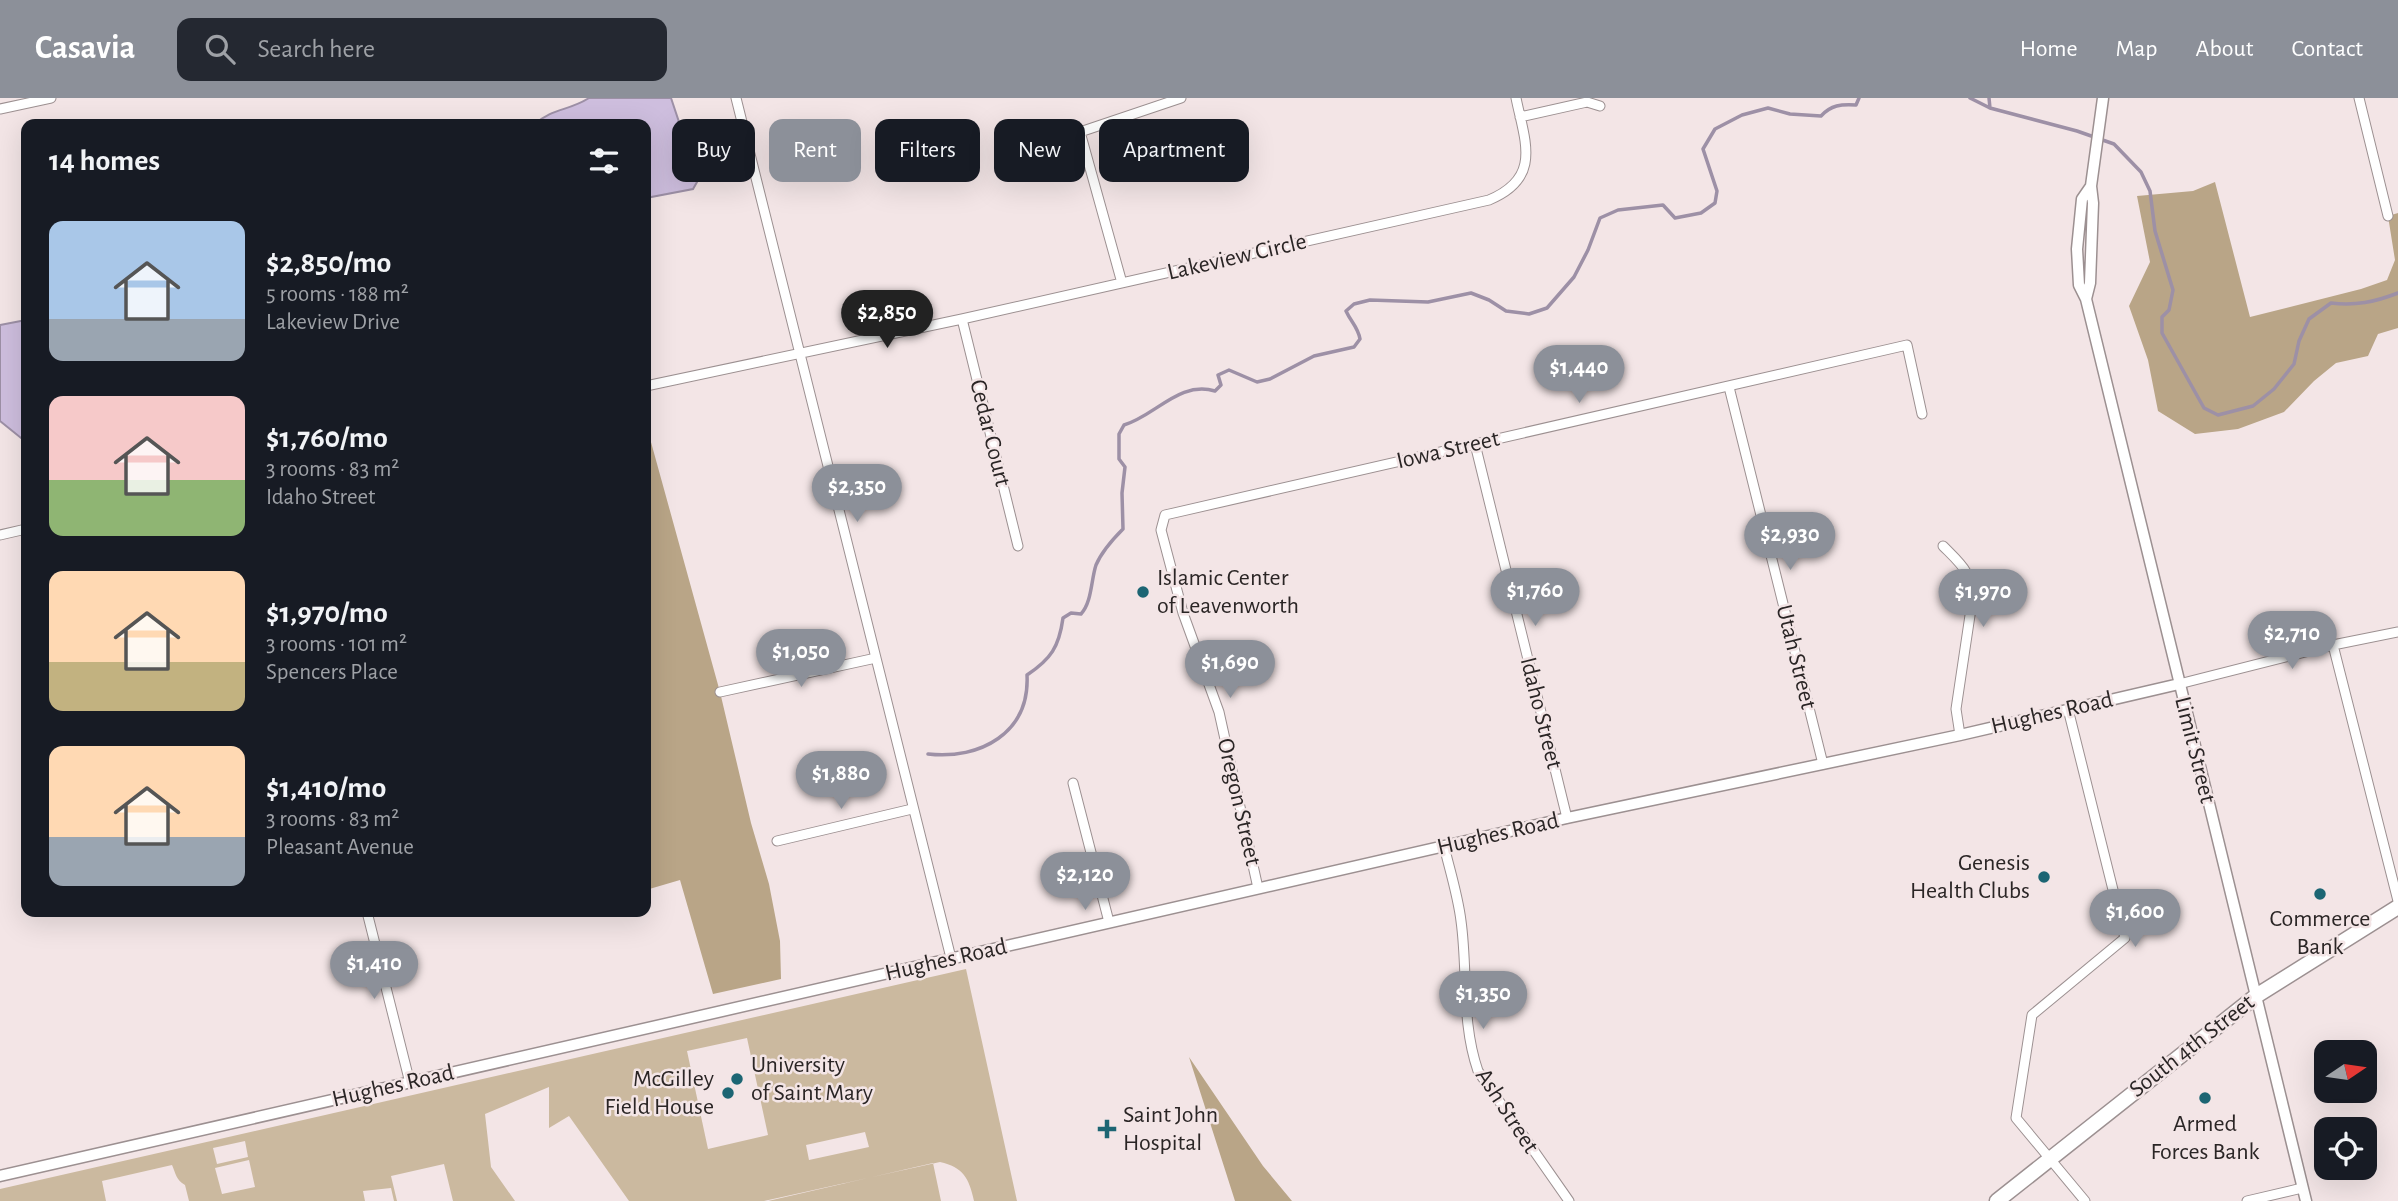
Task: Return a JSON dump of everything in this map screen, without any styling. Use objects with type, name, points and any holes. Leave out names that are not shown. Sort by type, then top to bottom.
[{"type":"highway","name":"South 4th Street","points":[[1997,1201],[2256,996],[2398,906]]},
{"type":"street","points":[[0,109],[51,98]]},
{"type":"street","points":[[736,98],[798,355],[951,958]]},
{"type":"street","points":[[1122,282],[1080,132],[1181,98]]},
{"type":"street","name":"Lakeview Circle","points":[[651,385],[962,319],[1489,200],[1505,193],[1518,182],[1526,165],[1527,148],[1516,98]]},
{"type":"street","name":"Limit Street","points":[[2103,98],[2091,186],[2093,203],[2090,284],[2086,299],[2306,1201]]},
{"type":"street","points":[[2359,98],[2388,216]]},
{"type":"street","points":[[1520,117],[1587,102],[1600,106]]},
{"type":"street","name":"Cedar Court","points":[[962,319],[1018,546]]},
{"type":"street","name":"Iowa Street","points":[[1165,515],[1907,345],[1922,414]]},
{"type":"street","name":"Utah Street","points":[[1729,387],[1823,764]]},
{"type":"street","name":"Idaho Street","points":[[1475,444],[1567,818]]},
{"type":"street","name":"Oregon Street","points":[[1165,515],[1161,530],[1183,613],[1219,712],[1258,888]]},
{"type":"street","points":[[0,535],[21,530]]},
{"type":"street","points":[[1943,546],[1967,570],[1972,585],[1972,602],[1956,709],[1959,735]]},
{"type":"street","points":[[2179,684],[2333,645],[2398,632]]},
{"type":"street","points":[[2333,645],[2398,901]]},
{"type":"street","points":[[720,692],[876,658]]},
{"type":"street","name":"Hughes Road","points":[[0,1176],[1567,818],[1959,735],[2179,684]]},
{"type":"street","points":[[2068,709],[2125,937],[2032,1015],[2016,1118],[2085,1201]]},
{"type":"street","points":[[1073,783],[1109,922]]},
{"type":"street","points":[[777,841],[912,809]]},
{"type":"street","name":"Ash Street","points":[[1444,846],[1461,921],[1470,1048],[1478,1071],[1569,1201]]},
{"type":"street","points":[[368,917],[410,1083]]},
{"type":"street","points":[[2247,1201],[2302,1188]]},
{"type":"shaded area","points":[[589,98],[671,98],[678,119],[672,119],[672,182],[697,182],[693,189],[651,197],[651,119],[541,119]]},
{"type":"shaded area","points":[[2215,182],[2250,317],[2387,280],[2395,260],[2388,216],[2398,213],[2398,328],[2378,334],[2368,356],[2336,363],[2284,412],[2238,429],[2195,434],[2158,411],[2148,360],[2129,306],[2150,262],[2137,196],[2193,191]]},
{"type":"shaded area","points":[[21,321],[21,438],[0,421],[0,325]]},
{"type":"shaded area","points":[[651,442],[720,692],[751,823],[769,884],[780,941],[781,979],[713,994],[680,880],[651,889]]},
{"type":"shaded area","name":"University of Saint Mary","points":[[966,969],[1017,1201],[974,1201],[970,1186],[960,1170],[940,1162],[764,1201],[629,1201],[569,1116],[549,1128],[549,1087],[485,1114],[491,1167],[515,1201],[453,1201],[444,1164],[391,1176],[397,1201],[394,1201],[391,1188],[363,1191],[365,1201],[189,1201],[185,1185],[178,1179],[172,1165],[102,1181],[106,1201],[0,1201],[0,1189]],"holes":[[[747,1038],[768,1135],[708,1149],[687,1051]],[[865,1132],[869,1147],[809,1160],[806,1145]],[[245,1141],[248,1157],[217,1164],[213,1148]],[[249,1160],[255,1187],[222,1194],[215,1168]]]},
{"type":"shaded area","points":[[1189,1057],[1263,1166],[1292,1201],[1235,1201]]},
{"type":"shaded area","points":[[933,1163],[941,1201],[768,1201]]},
{"type":"waterway","points":[[928,754],[947,755],[983,747],[1011,727],[1020,713],[1026,695],[1027,675],[1048,658],[1056,645],[1063,618],[1071,613],[1081,614],[1085,609],[1098,560],[1123,529],[1122,493],[1125,467],[1119,459],[1119,434],[1124,425],[1190,390],[1215,391],[1221,385],[1218,375],[1229,370],[1257,382],[1270,379],[1314,356],[1354,347],[1360,339],[1346,311],[1354,304],[1370,300],[1428,302],[1471,293],[1506,311],[1529,314],[1547,308],[1574,277],[1600,218],[1618,210],[1663,205],[1675,218],[1701,213],[1715,203],[1717,191],[1703,149],[1715,129],[1742,115],[1768,108],[1790,114],[1821,116],[1837,106],[1856,105],[1859,98]]},
{"type":"waterway","points":[[1970,98],[1990,108],[2077,131],[2114,144],[2141,172],[2150,191],[2155,231],[2173,290],[2169,310],[2162,317],[2162,333],[2204,408],[2218,415],[2253,406],[2274,389],[2294,364],[2299,341],[2309,319],[2331,303],[2365,302],[2398,293]]},
{"type":"waterway","points":[[1989,98],[1990,108]]},
{"type":"place","name":"Islamic Center of Leavenworth","points":[[1143,592]]},
{"type":"place","name":"Genesis Health Clubs","points":[[2044,877]]},
{"type":"place","name":"Commerce Bank","points":[[2320,894]]},
{"type":"place","name":"University of Saint Mary","points":[[737,1079]]},
{"type":"place","name":"McGilley Field House","points":[[728,1093]]},
{"type":"place","name":"Armed Forces Bank","points":[[2205,1098]]},
{"type":"place","name":"Saint John Hospital","points":[[1107,1129]]}]
